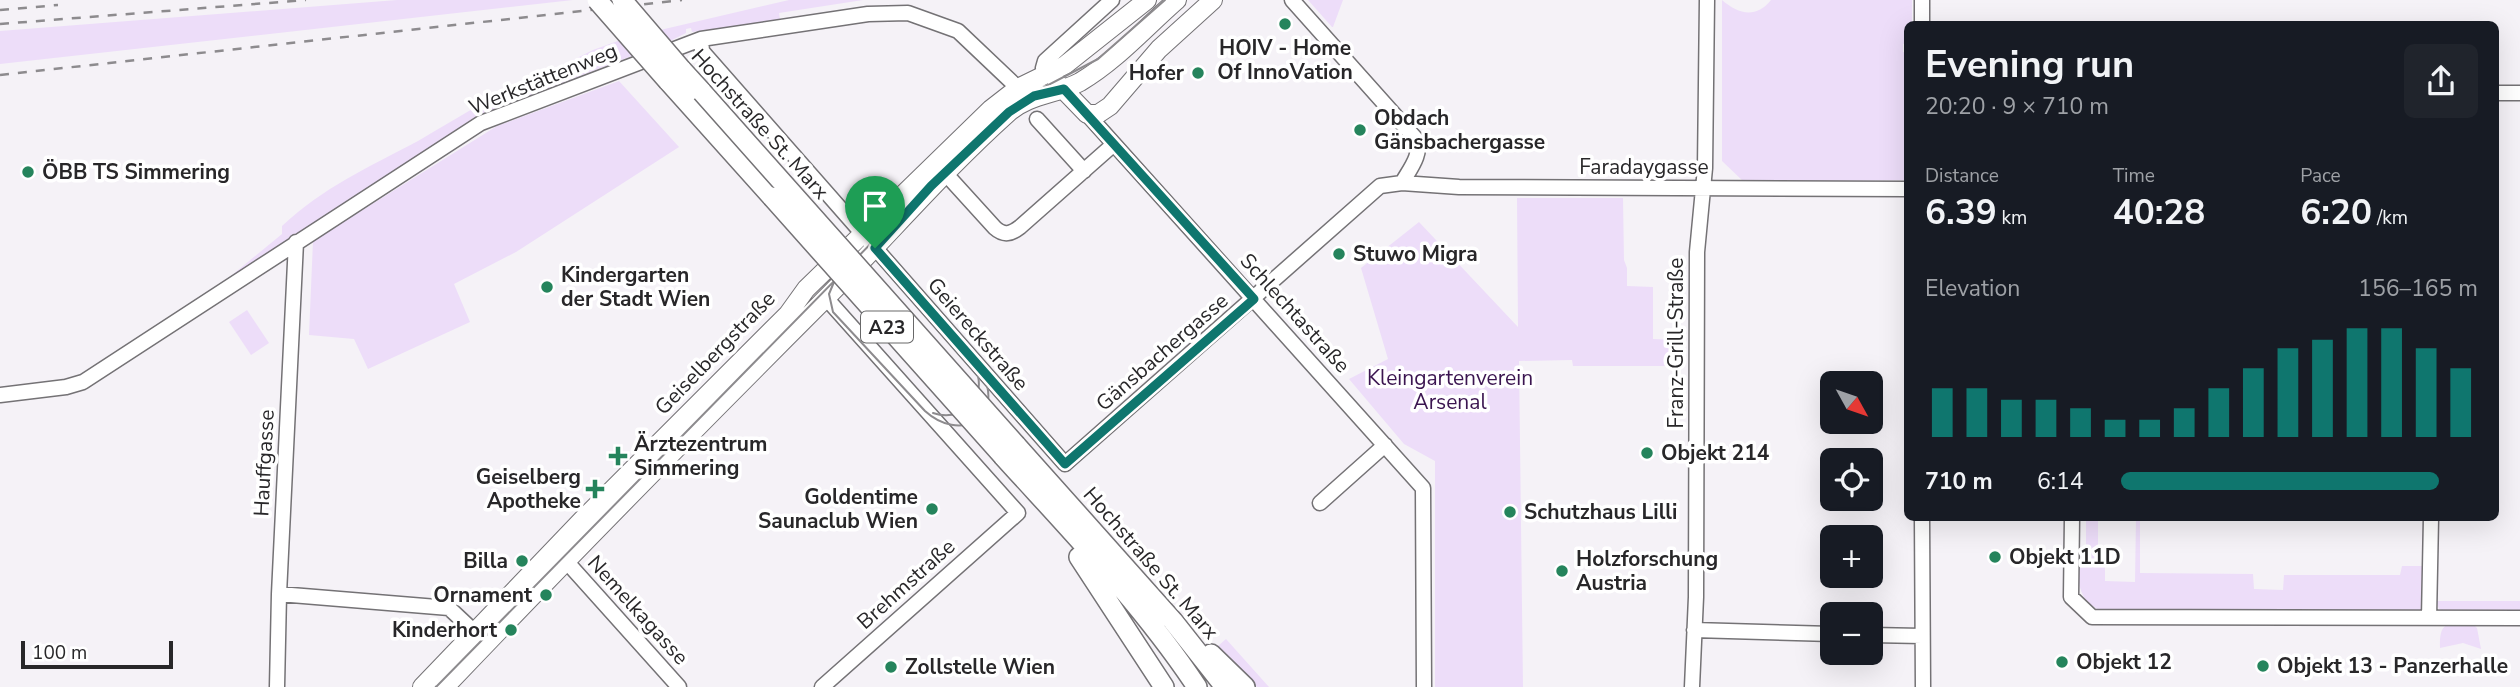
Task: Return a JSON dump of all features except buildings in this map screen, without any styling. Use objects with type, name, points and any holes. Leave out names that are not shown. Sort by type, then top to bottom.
[{"type":"highway","name":"Hochstraße St. Marx","points":[[597,0],[1149,621],[1197,687]]},
{"type":"highway","name":"Hochstraße St. Marx","points":[[622,0],[1174,621],[1225,687]]},
{"type":"highway","points":[[1045,503],[1164,687]]},
{"type":"highway","points":[[1174,621],[1232,672],[1245,687]]},
{"type":"main road","points":[[1021,94],[1065,65],[1147,0]]},
{"type":"main road","points":[[1021,94],[1064,89],[1100,68],[1177,0]]},
{"type":"main road","points":[[1047,75],[1087,114],[1098,114],[1110,106],[1159,48],[1213,0]]},
{"type":"main road","name":"Geiselbergstraße","points":[[422,687],[566,561],[875,248],[945,173],[1009,112],[1021,94]]},
{"type":"main road","name":"Geiselbergstraße","points":[[445,687],[481,638],[582,520],[788,314],[806,289],[990,109],[1021,94]]},
{"type":"street","points":[[1047,75],[1043,68],[1045,61],[1112,0]]},
{"type":"street","points":[[1292,0],[1416,139],[1419,146],[1402,183]]},
{"type":"street","name":"Franz-Grill-Straße","points":[[1692,687],[1697,252],[1706,148],[1707,0]]},
{"type":"street","points":[[1922,0],[1922,21]]},
{"type":"street","name":"Werkstättenweg","points":[[0,395],[75,385],[114,363],[481,123],[701,39],[868,14],[908,13],[958,31],[1021,94]]},
{"type":"street","name":"Geiereckstraße","points":[[701,39],[702,51],[1065,464]]},
{"type":"street","points":[[2499,93],[2520,93]]},
{"type":"street","name":"Schlechtastraße","points":[[1087,114],[1423,488],[1424,687]]},
{"type":"street","points":[[1037,119],[1084,171]]},
{"type":"street","points":[[945,173],[995,228],[1005,233],[1020,227],[1114,144]]},
{"type":"street","name":"Faradaygasse","points":[[1380,186],[1402,183],[1459,187],[1904,189]]},
{"type":"street","name":"Gänsbachergasse","points":[[1065,464],[1380,186]]},
{"type":"street","name":"Hauffgasse","points":[[277,687],[296,242]]},
{"type":"street","name":"Brehmstraße","points":[[822,687],[1018,513],[826,298]]},
{"type":"street","points":[[1320,503],[1385,445]]},
{"type":"street","points":[[1922,521],[1923,687]]},
{"type":"street","points":[[2072,521],[2071,597],[2092,617],[2520,618]]},
{"type":"street","points":[[2430,618],[2431,521]]},
{"type":"street","name":"Nemelkagasse","points":[[566,561],[679,687]]},
{"type":"street","points":[[279,594],[449,608],[481,638]]},
{"type":"street","points":[[1694,630],[1820,634]]},
{"type":"street","points":[[1883,635],[1922,636]]},
{"type":"green space","points":[[397,0],[573,0],[0,64],[0,31]]},
{"type":"green space","points":[[789,0],[863,0],[779,13],[780,20],[692,32],[691,28],[686,29],[686,33],[668,42],[478,115],[209,294],[282,234],[282,226],[314,200],[496,96],[501,96],[593,50],[626,38]]},
{"type":"green space","points":[[1308,0],[1343,0],[1333,27],[1332,27]]},
{"type":"green space","points":[[1722,0],[1734,9],[1753,12],[1771,0],[1912,0],[1912,21],[1904,21],[1904,180],[1744,182],[1722,161]]},
{"type":"green space","points":[[619,81],[679,147],[516,252],[454,284],[470,322],[368,369],[354,339],[309,335],[313,241],[497,126]]},
{"type":"green space","name":"Kleingartenverein Arsenal","points":[[1517,198],[1623,198],[1627,286],[1653,287],[1653,339],[1680,340],[1680,366],[1573,366],[1572,360],[1519,361],[1523,687],[1435,687],[1435,461],[1404,444],[1349,379],[1388,359],[1361,268],[1419,222],[1518,327]]},
{"type":"green space","points":[[247,310],[269,343],[251,355],[229,322]]},
{"type":"green space","points":[[2086,521],[2098,521],[2098,556],[2105,556],[2105,581],[2135,582],[2136,521],[2140,521],[2140,573],[2253,574],[2254,589],[2283,590],[2284,575],[2400,575],[2402,566],[2422,566],[2425,569],[2425,600],[2421,610],[2414,612],[2102,611],[2090,604],[2082,594],[2078,568],[2086,567]]},
{"type":"green space","points":[[2436,601],[2520,601],[2520,612],[2444,611],[2439,609]]},
{"type":"green space","points":[[2472,623],[2477,628],[2481,649],[2463,643],[2440,648],[2441,632],[2447,625]]},
{"type":"green space","points":[[1226,639],[1269,687],[1257,687],[1218,646]]},
{"type":"tram line","points":[[436,687],[893,221],[924,186],[1010,105],[1098,59],[1165,0]]},
{"type":"tram line","points":[[834,282],[829,294],[833,312],[925,411],[951,425],[964,425],[983,414],[988,404],[988,390],[983,374],[888,264],[881,248],[883,228]]},
{"type":"tram line","points":[[933,413],[952,415],[968,408],[977,394],[978,376]]},
{"type":"railway","points":[[0,24],[306,0]]},
{"type":"railway","points":[[0,75],[682,0]]},
{"type":"railway","points":[[0,10],[58,5]]},
{"type":"place","name":"HOIV - Home Of InnoVation","points":[[1285,24]]},
{"type":"place","name":"Hofer","points":[[1198,73]]},
{"type":"place","name":"Obdach Gänsbachergasse","points":[[1360,130]]},
{"type":"place","name":"ÖBB TS Simmering","points":[[28,172]]},
{"type":"place","name":"Stuwo Migra","points":[[1339,254]]},
{"type":"place","name":"Kindergarten der Stadt Wien","points":[[547,287]]},
{"type":"place","name":"Objekt 214","points":[[1647,453]]},
{"type":"place","name":"Ärztezentrum Simmering","points":[[618,456]]},
{"type":"place","name":"Geiselberg Apotheke","points":[[595,489]]},
{"type":"place","name":"Goldentime Saunaclub Wien","points":[[932,509]]},
{"type":"place","name":"Schutzhaus Lilli","points":[[1510,512]]},
{"type":"place","name":"Objekt 11D","points":[[1995,557]]},
{"type":"place","name":"Billa","points":[[522,561]]},
{"type":"place","name":"Holzforschung Austria","points":[[1562,571]]},
{"type":"place","name":"Ornament","points":[[546,595]]},
{"type":"place","name":"Kinderhort","points":[[511,630]]},
{"type":"place","name":"Objekt 12","points":[[2062,662]]},
{"type":"place","name":"Objekt 13 - Panzerhalle","points":[[2263,666]]},
{"type":"place","name":"Zollstelle Wien","points":[[891,667]]},
{"type":"route","points":[[1064,89],[1254,299],[1065,464],[875,248],[931,186],[1009,112],[1034,96],[1064,89]]}]
